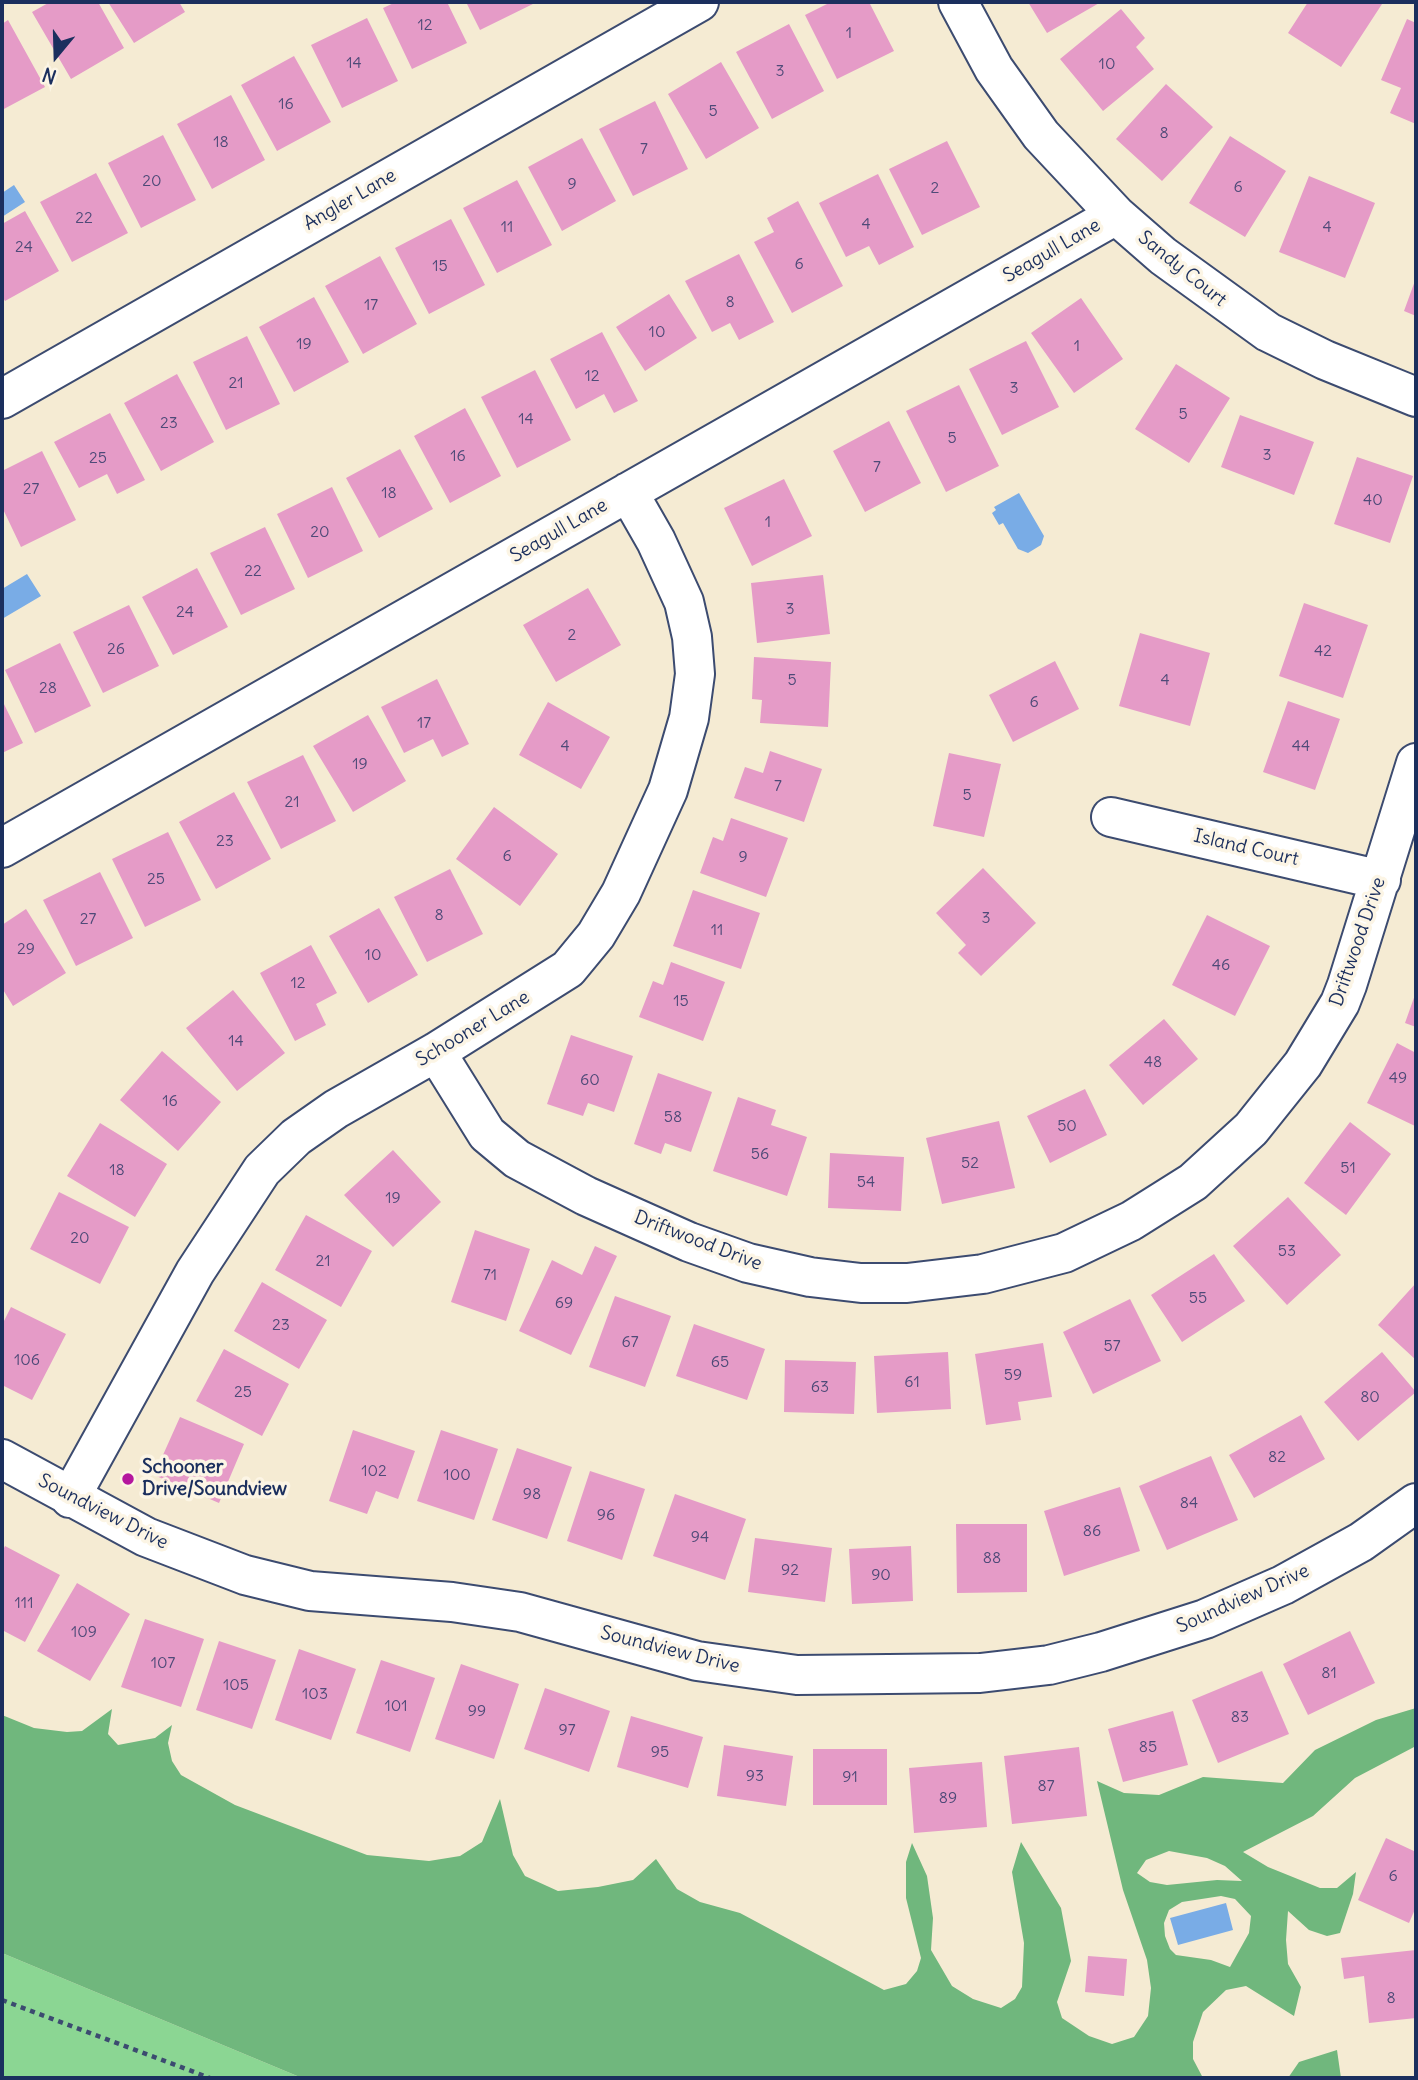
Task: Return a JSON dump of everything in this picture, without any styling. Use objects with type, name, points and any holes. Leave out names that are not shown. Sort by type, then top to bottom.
[{"type":"street","name":"Angler Lane","points":[[2,399],[699,2]]},
{"type":"street","name":"Sandy Court","points":[[958,2],[1000,77],[1041,135],[1115,215],[1163,256],[1268,332],[1325,360],[1416,397]]},
{"type":"street","name":"Seagull Lane","points":[[2,848],[1115,215]]},
{"type":"street","name":"Schooner Lane","points":[[70,1498],[195,1272],[262,1170],[296,1137],[336,1109],[542,987],[582,954],[621,893],[668,790],[693,697],[692,637],[674,575],[628,492]]},
{"type":"street","name":"Driftwood Drive","points":[[436,1052],[477,1121],[500,1147],[542,1175],[689,1242],[748,1263],[810,1278],[861,1283],[907,1283],[983,1274],[1064,1253],[1131,1222],[1193,1182],[1251,1129],[1303,1064],[1340,1003],[1416,763]]},
{"type":"street","name":"Island Court","points":[[1111,817],[1381,880]]},
{"type":"street","name":"Soundview Drive","points":[[2,1459],[146,1537],[245,1575],[310,1591],[452,1602],[520,1612],[697,1661],[797,1675],[920,1676],[1022,1669],[1154,1637],[1283,1585],[1361,1542],[1416,1503]]},
{"type":"path","points":[[2,2000],[210,2078]]},
{"type":"green space","points":[[1416,1708],[1416,1746],[1355,1778],[1313,1816],[1243,1852],[1268,1867],[1320,1888],[1337,1888],[1356,1872],[1353,1894],[1340,1933],[1327,1936],[1309,1930],[1288,1911],[1288,1964],[1301,1987],[1294,2016],[1246,1986],[1226,1990],[1203,2012],[1193,2042],[1193,2059],[1203,2078],[302,2078],[2,1953],[2,1715],[34,1728],[67,1732],[82,1731],[112,1709],[108,1734],[118,1745],[155,1738],[172,1725],[168,1743],[172,1761],[181,1775],[235,1805],[367,1855],[429,1861],[460,1856],[482,1842],[500,1799],[513,1855],[525,1876],[558,1891],[598,1887],[633,1880],[656,1859],[677,1889],[700,1902],[740,1913],[884,1990],[906,1984],[917,1971],[921,1958],[906,1898],[906,1862],[912,1843],[927,1876],[933,1918],[931,1950],[952,1986],[973,1999],[1001,2008],[1015,1999],[1022,1987],[1024,1943],[1012,1872],[1021,1842],[1061,1908],[1071,1961],[1057,2002],[1062,2018],[1089,2036],[1112,2044],[1134,2037],[1148,2016],[1151,1988],[1147,1960],[1123,1890],[1097,1781],[1124,1793],[1159,1795],[1203,1777],[1283,1783],[1315,1750],[1376,1720]],"holes":[[[1169,1851],[1207,1858],[1225,1866],[1242,1881],[1217,1880],[1167,1885],[1150,1882],[1137,1873],[1146,1860]],[[1221,1896],[1235,1899],[1251,1916],[1249,1933],[1230,1967],[1211,1960],[1176,1955],[1170,1949],[1165,1936],[1164,1923],[1169,1910],[1182,1902]]]},
{"type":"green space","points":[[2,1953],[302,2078],[2,2078]]},
{"type":"green space","points":[[1337,2050],[1341,2078],[1288,2078],[1299,2062]]},
{"type":"water","points":[[14,185],[25,202],[2,217],[2,193]]},
{"type":"water","points":[[1019,493],[1044,536],[1041,545],[1028,553],[1018,549],[1003,523],[999,525],[992,513],[996,510],[994,507]]},
{"type":"water","points":[[27,574],[41,596],[2,619],[2,589]]},
{"type":"water","points":[[1226,1903],[1233,1930],[1178,1945],[1170,1918]]},
{"type":"building","points":[[50,2],[98,2],[124,48],[71,79],[32,12]]},
{"type":"building","points":[[108,2],[179,2],[185,12],[134,43]]},
{"type":"building","points":[[396,2],[447,2],[467,43],[412,69],[383,8]]},
{"type":"building","points":[[466,2],[537,2],[480,30]]},
{"type":"building","points":[[831,2],[869,2],[894,51],[837,79],[805,15]]},
{"type":"building","points":[[1028,2],[1101,2],[1047,33]]},
{"type":"building","points":[[1308,2],[1382,4],[1341,67],[1288,33]]},
{"type":"building","points":[[1121,9],[1145,38],[1136,47],[1154,69],[1103,111],[1060,59]]},
{"type":"building","points":[[367,18],[398,81],[342,108],[311,45]]},
{"type":"building","points":[[1407,19],[1416,23],[1416,124],[1390,113],[1401,88],[1381,80]]},
{"type":"building","points":[[8,20],[45,87],[2,110],[2,24]]},
{"type":"building","points":[[789,24],[824,91],[772,119],[736,52]]},
{"type":"building","points":[[294,56],[331,122],[277,151],[241,85]]},
{"type":"building","points":[[721,62],[759,128],[706,159],[668,94]]},
{"type":"building","points":[[1166,84],[1213,127],[1162,181],[1116,139]]},
{"type":"building","points":[[231,95],[265,160],[212,189],[177,124]]},
{"type":"building","points":[[655,101],[688,169],[633,196],[599,129]]},
{"type":"building","points":[[163,135],[196,200],[141,228],[108,163]]},
{"type":"building","points":[[1230,136],[1286,171],[1245,237],[1189,203]]},
{"type":"building","points":[[582,138],[616,201],[562,231],[528,167]]},
{"type":"building","points":[[947,141],[980,207],[922,235],[889,169]]},
{"type":"building","points":[[96,173],[128,233],[72,262],[40,202]]},
{"type":"building","points":[[878,174],[914,247],[879,265],[869,246],[846,257],[819,203]]},
{"type":"building","points":[[1309,176],[1375,203],[1345,278],[1279,252]]},
{"type":"building","points":[[517,180],[552,245],[497,273],[463,208]]},
{"type":"building","points":[[798,201],[843,286],[792,313],[754,242],[774,232],[767,218]]},
{"type":"building","points":[[25,211],[59,271],[5,301],[2,296],[2,224]]},
{"type":"building","points":[[451,219],[485,285],[429,314],[395,248]]},
{"type":"building","points":[[739,254],[774,322],[739,340],[730,323],[712,332],[685,281]]},
{"type":"building","points":[[380,256],[417,324],[363,354],[325,286]]},
{"type":"building","points":[[1416,278],[1416,316],[1404,311]]},
{"type":"building","points":[[669,294],[697,338],[645,371],[616,327]]},
{"type":"building","points":[[314,297],[349,362],[294,392],[259,327]]},
{"type":"building","points":[[1081,298],[1123,359],[1074,393],[1031,333]]},
{"type":"building","points":[[602,332],[638,401],[614,413],[604,394],[576,409],[550,359]]},
{"type":"building","points":[[247,336],[280,404],[226,430],[193,362]]},
{"type":"building","points":[[1026,341],[1059,407],[1002,435],[969,369]]},
{"type":"building","points":[[1176,364],[1230,398],[1189,463],[1135,429]]},
{"type":"building","points":[[535,370],[571,440],[517,468],[481,397]]},
{"type":"building","points":[[177,374],[214,442],[161,471],[124,403]]},
{"type":"building","points":[[959,385],[999,466],[946,492],[906,411]]},
{"type":"building","points":[[465,408],[501,476],[450,503],[414,436]]},
{"type":"building","points":[[110,413],[145,480],[117,494],[107,474],[79,488],[54,442]]},
{"type":"building","points":[[1240,415],[1314,442],[1294,495],[1221,467]]},
{"type":"building","points":[[889,421],[921,483],[865,512],[833,451]]},
{"type":"building","points":[[400,449],[433,509],[379,538],[346,478]]},
{"type":"building","points":[[42,451],[76,520],[21,547],[2,507],[2,471]]},
{"type":"building","points":[[1357,457],[1413,476],[1390,543],[1334,524]]},
{"type":"building","points":[[784,479],[812,536],[752,566],[724,508]]},
{"type":"building","points":[[332,487],[363,551],[308,578],[277,514]]},
{"type":"building","points":[[265,527],[295,589],[241,615],[210,553]]},
{"type":"building","points":[[197,568],[228,627],[173,655],[142,597]]},
{"type":"building","points":[[823,575],[830,634],[757,643],[751,583]]},
{"type":"building","points":[[588,588],[621,645],[556,682],[523,625]]},
{"type":"building","points":[[1304,603],[1368,625],[1343,698],[1279,676]]},
{"type":"building","points":[[129,605],[159,666],[103,693],[73,632]]},
{"type":"building","points":[[1140,633],[1210,653],[1190,726],[1119,706]]},
{"type":"building","points":[[60,643],[91,706],[35,733],[5,670]]},
{"type":"building","points":[[754,657],[831,662],[828,727],[760,723],[762,700],[752,699]]},
{"type":"building","points":[[1055,661],[1079,709],[1013,742],[989,695]]},
{"type":"building","points":[[437,679],[469,744],[442,757],[433,739],[404,753],[381,707]]},
{"type":"building","points":[[2,700],[23,743],[2,753]]},
{"type":"building","points":[[1288,701],[1340,719],[1315,790],[1263,772]]},
{"type":"building","points":[[548,702],[610,737],[581,789],[519,755]]},
{"type":"building","points":[[368,715],[406,781],[353,812],[313,746]]},
{"type":"building","points":[[770,751],[822,769],[804,822],[734,798],[745,767],[763,773]]},
{"type":"building","points":[[949,753],[1001,764],[984,837],[933,826]]},
{"type":"building","points":[[303,755],[336,821],[281,849],[247,782]]},
{"type":"building","points":[[234,792],[271,859],[216,889],[179,822]]},
{"type":"building","points":[[494,807],[558,854],[520,906],[456,859]]},
{"type":"building","points":[[731,818],[788,838],[766,897],[700,873],[713,837],[723,841]]},
{"type":"building","points":[[168,832],[201,900],[145,927],[112,859]]},
{"type":"building","points":[[983,868],[1036,923],[981,976],[958,953],[966,945],[936,913]]},
{"type":"building","points":[[450,869],[483,934],[427,962],[394,897]]},
{"type":"building","points":[[100,872],[133,938],[76,966],[43,900]]},
{"type":"building","points":[[693,890],[760,913],[741,969],[673,946]]},
{"type":"building","points":[[379,908],[418,975],[368,1003],[329,936]]},
{"type":"building","points":[[26,909],[66,973],[13,1006],[2,988],[2,925]]},
{"type":"building","points":[[1207,915],[1270,946],[1235,1016],[1172,985]]},
{"type":"building","points":[[311,945],[337,993],[316,1004],[326,1025],[295,1041],[260,973]]},
{"type":"building","points":[[671,962],[725,982],[703,1041],[639,1017],[653,981],[663,985]]},
{"type":"building","points":[[233,990],[285,1053],[237,1091],[186,1028]]},
{"type":"building","points":[[1416,992],[1416,1027],[1405,1023]]},
{"type":"building","points":[[1164,1019],[1198,1059],[1143,1105],[1109,1065]]},
{"type":"building","points":[[571,1035],[633,1056],[614,1112],[588,1103],[583,1116],[547,1104]]},
{"type":"building","points":[[1397,1043],[1416,1053],[1415,1126],[1367,1103]]},
{"type":"building","points":[[162,1051],[221,1102],[178,1151],[120,1100]]},
{"type":"building","points":[[658,1073],[712,1092],[691,1152],[665,1143],[661,1154],[634,1144]]},
{"type":"building","points":[[1085,1089],[1107,1135],[1050,1163],[1027,1116]]},
{"type":"building","points":[[738,1097],[776,1110],[771,1125],[807,1137],[787,1196],[713,1171]]},
{"type":"building","points":[[999,1121],[1015,1188],[942,1204],[926,1138]]},
{"type":"building","points":[[1350,1122],[1391,1154],[1346,1215],[1304,1183]]},
{"type":"building","points":[[100,1123],[167,1164],[135,1217],[67,1176]]},
{"type":"building","points":[[393,1150],[441,1202],[393,1247],[344,1195]]},
{"type":"building","points":[[830,1153],[904,1157],[901,1211],[828,1208]]},
{"type":"building","points":[[59,1192],[129,1227],[100,1284],[30,1249]]},
{"type":"building","points":[[1288,1197],[1341,1255],[1287,1305],[1233,1246]]},
{"type":"building","points":[[306,1215],[372,1251],[341,1307],[275,1270]]},
{"type":"building","points":[[475,1230],[530,1249],[506,1321],[451,1302]]},
{"type":"building","points":[[595,1246],[617,1256],[571,1355],[519,1331],[552,1260],[582,1275]]},
{"type":"building","points":[[1214,1254],[1245,1301],[1182,1342],[1151,1295]]},
{"type":"building","points":[[262,1282],[327,1320],[299,1369],[234,1331]]},
{"type":"building","points":[[1416,1283],[1416,1360],[1378,1325]]},
{"type":"building","points":[[615,1296],[671,1316],[645,1387],[589,1367]]},
{"type":"building","points":[[1130,1299],[1161,1361],[1093,1394],[1063,1332]]},
{"type":"building","points":[[11,1307],[66,1334],[32,1400],[2,1385],[2,1325]]},
{"type":"building","points":[[694,1324],[765,1349],[747,1400],[676,1376]]},
{"type":"building","points":[[1043,1343],[1052,1397],[1018,1402],[1021,1420],[986,1425],[975,1354]]},
{"type":"building","points":[[224,1349],[289,1384],[262,1436],[196,1401]]},
{"type":"building","points":[[948,1352],[951,1409],[877,1413],[874,1356]]},
{"type":"building","points":[[1382,1352],[1416,1392],[1358,1441],[1324,1402]]},
{"type":"building","points":[[785,1360],[856,1362],[854,1414],[784,1412]]},
{"type":"building","points":[[1301,1415],[1325,1459],[1254,1498],[1229,1455]]},
{"type":"building","points":[[180,1417],[244,1444],[219,1503],[154,1475]]},
{"type":"building","points":[[353,1430],[415,1451],[398,1499],[376,1491],[367,1514],[329,1501]]},
{"type":"building","points":[[441,1430],[498,1449],[474,1520],[417,1501]]},
{"type":"building","points":[[517,1448],[572,1467],[547,1539],[492,1520]]},
{"type":"building","points":[[1211,1456],[1238,1520],[1167,1550],[1139,1486]]},
{"type":"building","points":[[590,1471],[645,1489],[622,1560],[567,1541]]},
{"type":"building","points":[[1120,1487],[1140,1551],[1064,1576],[1044,1511]]},
{"type":"building","points":[[675,1494],[746,1519],[725,1580],[653,1556]]},
{"type":"building","points":[[956,1524],[1027,1524],[1027,1592],[957,1593]]},
{"type":"building","points":[[755,1538],[832,1548],[825,1602],[748,1592]]},
{"type":"building","points":[[5,1546],[60,1575],[25,1642],[2,1630],[2,1552]]},
{"type":"building","points":[[911,1546],[913,1601],[852,1604],[849,1549]]},
{"type":"building","points":[[77,1583],[130,1614],[90,1681],[37,1651]]},
{"type":"building","points":[[145,1619],[204,1639],[181,1707],[121,1687]]},
{"type":"building","points":[[1350,1631],[1375,1683],[1308,1715],[1283,1664]]},
{"type":"building","points":[[219,1641],[276,1660],[252,1729],[196,1710]]},
{"type":"building","points":[[299,1649],[356,1669],[331,1740],[275,1720]]},
{"type":"building","points":[[381,1660],[435,1678],[410,1752],[356,1733]]},
{"type":"building","points":[[461,1664],[519,1684],[494,1759],[435,1739]]},
{"type":"building","points":[[1262,1671],[1289,1734],[1218,1763],[1192,1700]]},
{"type":"building","points":[[545,1688],[610,1711],[589,1772],[524,1749]]},
{"type":"building","points":[[1173,1711],[1188,1765],[1123,1782],[1108,1729]]},
{"type":"building","points":[[631,1716],[703,1737],[688,1788],[617,1767]]},
{"type":"building","points":[[724,1745],[793,1756],[786,1806],[717,1796]]},
{"type":"building","points":[[1079,1747],[1087,1816],[1012,1824],[1004,1756]]},
{"type":"building","points":[[813,1749],[887,1749],[887,1805],[813,1805]]},
{"type":"building","points":[[982,1762],[987,1827],[914,1833],[909,1768]]},
{"type":"building","points":[[1386,1838],[1416,1852],[1416,1907],[1409,1923],[1358,1900]]},
{"type":"building","points":[[1416,1950],[1416,2018],[1369,2023],[1364,1976],[1344,1979],[1341,1958]]},
{"type":"building","points":[[1088,1956],[1127,1959],[1124,1996],[1085,1992]]},
{"type":"place","name":"Schooner Drive/Soundview","points":[[128,1479]]}]
